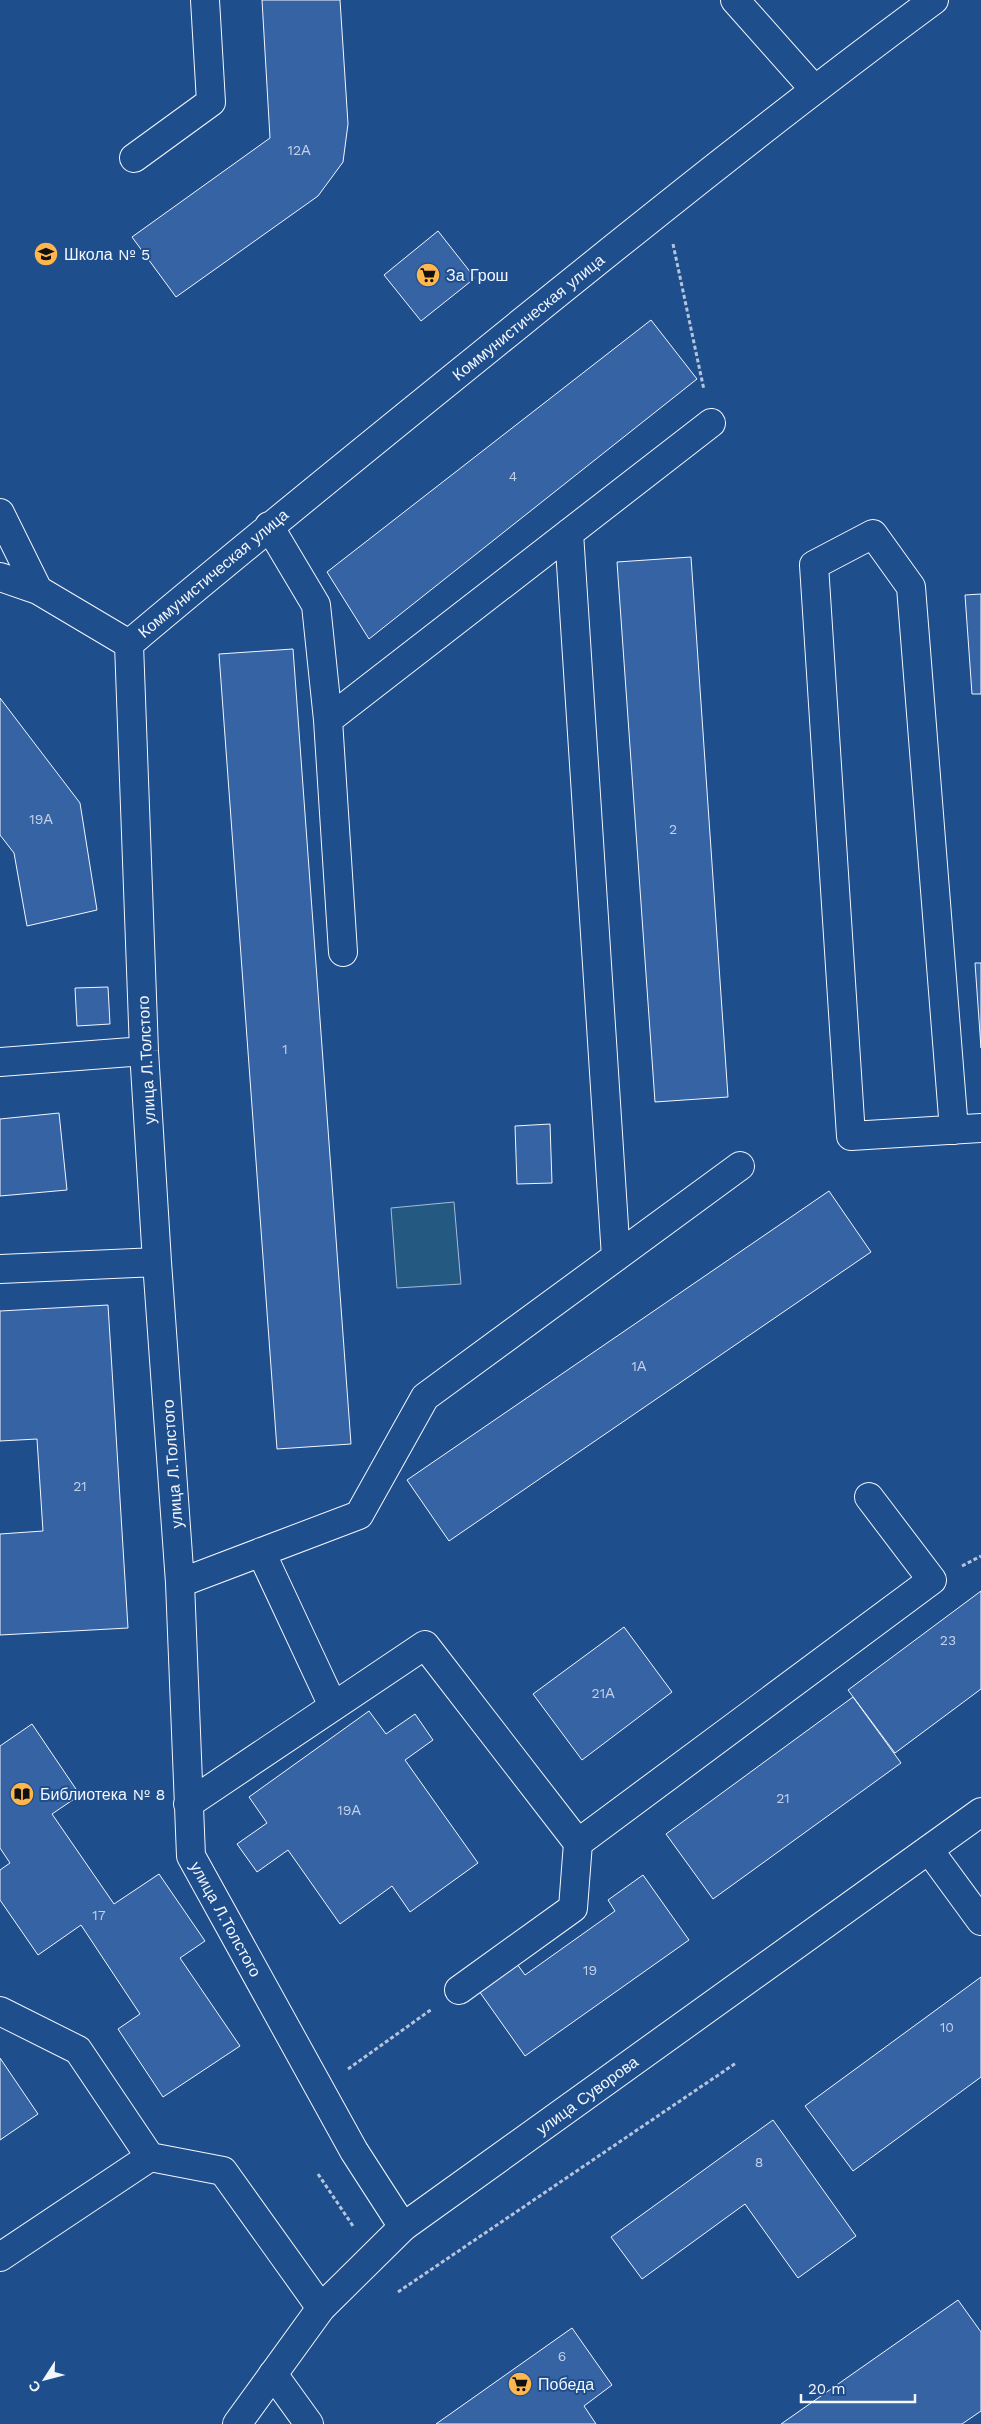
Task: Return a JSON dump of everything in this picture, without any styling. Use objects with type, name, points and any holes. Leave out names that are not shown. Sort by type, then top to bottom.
[{"type":"street","points":[[134,158],[211,102],[205,0]]},
{"type":"street","points":[[734,0],[814,89]]},
{"type":"street","name":"Коммунистическая улица","points":[[129,644],[269,526],[664,207],[814,89],[934,0]]},
{"type":"street","points":[[328,720],[711,423]]},
{"type":"street","points":[[0,513],[38,590]]},
{"type":"street","points":[[269,526],[316,604],[328,720],[343,952]]},
{"type":"street","points":[[569,533],[616,1257]]},
{"type":"street","points":[[954,1130],[911,587],[873,534],[814,565],[852,1136],[954,1130],[981,1128]]},
{"type":"street","points":[[0,577],[38,590],[129,644]]},
{"type":"street","name":"улица Л.Толстого","points":[[129,644],[144,1051],[180,1583],[191,1856],[354,2151],[403,2228]]},
{"type":"street","points":[[0,1062],[144,1051]]},
{"type":"street","points":[[180,1583],[359,1515],[425,1397],[740,1166]]},
{"type":"street","points":[[0,1270],[157,1262]]},
{"type":"street","points":[[578,1843],[932,1580],[869,1497]]},
{"type":"street","points":[[261,1552],[333,1706]]},
{"type":"street","points":[[188,1804],[425,1645],[578,1843],[573,1908],[459,1990]]},
{"type":"street","name":"улица Суворова","points":[[237,2424],[321,2308],[403,2228],[981,1812]]},
{"type":"street","points":[[928,1850],[981,1921]]},
{"type":"street","points":[[0,2011],[78,2050],[150,2157]]},
{"type":"street","points":[[0,2257],[150,2157],[223,2171],[321,2308]]},
{"type":"street","points":[[273,2374],[309,2424]]},
{"type":"path","points":[[664,207],[711,423]]},
{"type":"path","points":[[320,2090],[459,1990]]},
{"type":"path","points":[[398,2292],[736,2063]]},
{"type":"path","points":[[318,2174],[353,2226]]},
{"type":"shaded area","points":[[454,1202],[461,1284],[397,1288],[391,1208]]},
{"type":"building","points":[[262,0],[340,0],[348,124],[343,162],[318,196],[176,297],[132,237],[270,138]]},
{"type":"building","points":[[438,231],[475,278],[421,321],[384,275]]},
{"type":"building","points":[[651,320],[697,379],[369,639],[327,572]]},
{"type":"building","points":[[691,557],[728,1097],[655,1102],[617,562]]},
{"type":"building","points":[[981,594],[981,694],[972,694],[965,595]]},
{"type":"building","points":[[293,649],[351,1444],[277,1449],[219,654]]},
{"type":"building","points":[[0,698],[80,803],[97,910],[27,926],[14,853],[0,835]]},
{"type":"building","points":[[975,963],[981,963],[981,1048]]},
{"type":"building","points":[[108,987],[110,1024],[77,1026],[75,988]]},
{"type":"building","points":[[59,1113],[67,1190],[0,1196],[0,1119]]},
{"type":"building","points":[[550,1124],[552,1183],[517,1184],[515,1126]]},
{"type":"building","points":[[829,1191],[871,1252],[449,1541],[407,1480]]},
{"type":"building","points":[[108,1305],[128,1628],[0,1635],[0,1534],[43,1531],[37,1439],[0,1441],[0,1311]]},
{"type":"building","points":[[981,1591],[981,1689],[895,1753],[848,1690]]},
{"type":"building","points":[[624,1627],[672,1692],[582,1760],[533,1694]]},
{"type":"building","points":[[853,1697],[901,1763],[713,1899],[666,1834]]},
{"type":"building","points":[[369,1711],[386,1734],[415,1714],[433,1740],[405,1760],[478,1863],[410,1912],[392,1886],[340,1924],[288,1850],[257,1872],[237,1844],[267,1823],[249,1797]]},
{"type":"building","points":[[32,1724],[80,1795],[52,1814],[114,1904],[159,1874],[205,1941],[180,1958],[240,2046],[163,2097],[118,2029],[140,2014],[81,1925],[38,1955],[0,1900],[0,1870],[10,1863],[0,1848],[0,1746]]},
{"type":"building","points":[[643,1875],[689,1940],[525,2056],[479,1991],[517,1964],[525,1975],[615,1911],[608,1900]]},
{"type":"building","points":[[981,1977],[981,2077],[853,2171],[805,2106]]},
{"type":"building","points":[[0,2058],[38,2114],[0,2140]]},
{"type":"building","points":[[773,2120],[856,2236],[798,2278],[745,2204],[642,2279],[611,2237]]},
{"type":"building","points":[[958,2300],[981,2332],[981,2411],[962,2424],[781,2424]]},
{"type":"building","points":[[572,2328],[612,2385],[584,2406],[596,2424],[436,2424]]},
{"type":"place","name":"Школа № 5","points":[[46,254]]},
{"type":"place","name":"За Грош","points":[[428,275]]},
{"type":"place","name":"Библиотека № 8","points":[[22,1794]]},
{"type":"place","name":"Победа","points":[[520,2384]]}]
